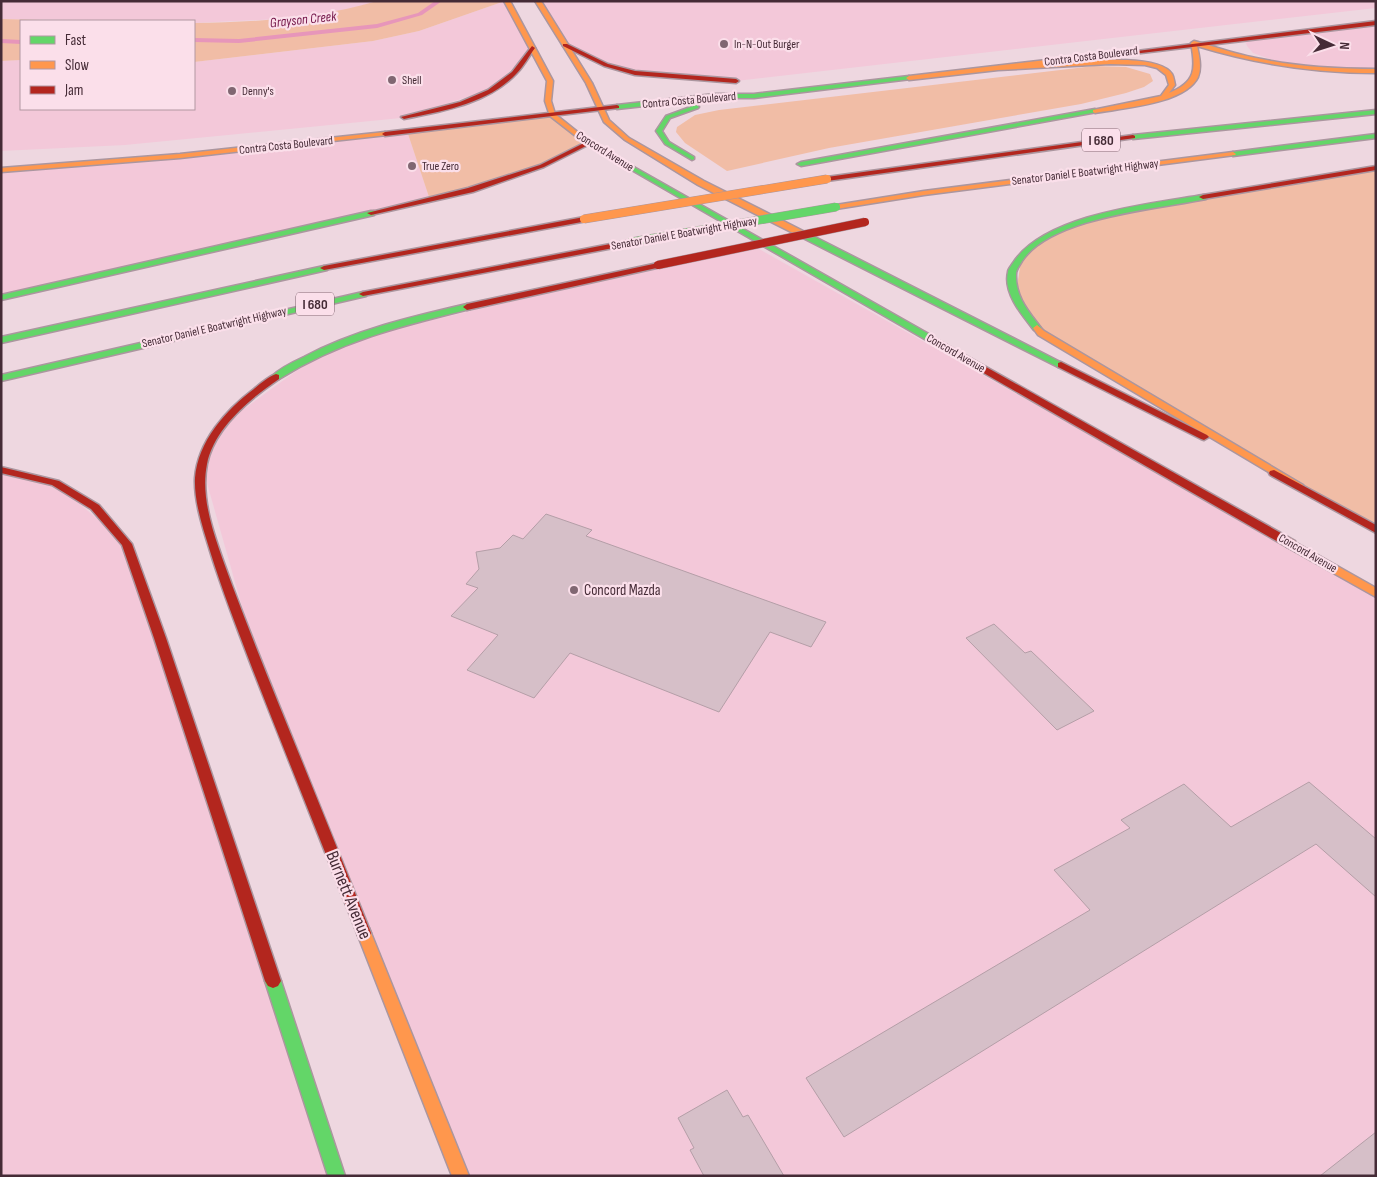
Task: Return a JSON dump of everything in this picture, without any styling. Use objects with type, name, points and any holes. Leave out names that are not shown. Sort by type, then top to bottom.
[{"type":"main road","points":[[507,1],[550,82],[553,100],[552,114]]},
{"type":"main road","points":[[523,3],[539,3]]},
{"type":"main road","name":"Concord Avenue","points":[[539,3],[589,83],[593,96],[606,121],[627,139],[701,183],[1298,485],[1376,530]]},
{"type":"main road","name":"Contra Costa Boulevard","points":[[1,170],[107,163],[271,147],[714,96],[754,96],[999,68],[1194,43],[1376,24]]},
{"type":"main road","points":[[1244,38],[1247,46],[1253,53],[1298,69]]},
{"type":"main road","points":[[797,165],[1084,113],[1178,92],[1195,79],[1197,70],[1194,43],[1254,62],[1298,69],[1376,71]]},
{"type":"main road","name":"Contra Costa Boulevard","points":[[566,44],[593,60],[622,70],[653,75],[740,80],[670,88]]},
{"type":"main road","points":[[487,108],[396,118],[460,104],[493,89],[513,74],[532,48]]},
{"type":"main road","points":[[999,68],[1070,66],[1108,62],[1147,64],[1162,69],[1170,77],[1172,85],[1164,96]]},
{"type":"main road","points":[[701,183],[693,159],[663,139],[659,130],[661,122],[680,111],[754,96]]},
{"type":"main road","points":[[532,103],[553,100]]},
{"type":"main road","name":"Senator Daniel E Boatwright Highway","points":[[1,340],[357,260],[584,219],[983,155],[1148,134],[1376,112]]},
{"type":"main road","name":"Concord Avenue","points":[[552,114],[588,143],[1376,593]]},
{"type":"main road","name":"Senator Daniel E Boatwright Highway","points":[[1,378],[329,301],[631,242],[924,193],[1376,136]]},
{"type":"main road","points":[[1,298],[470,190],[542,166],[588,143]]},
{"type":"main road","points":[[1298,485],[1041,332],[1015,300],[1012,272],[1022,254],[1044,237],[1082,221],[1176,202],[1376,168]]},
{"type":"main road","points":[[584,219],[720,182]]},
{"type":"main road","points":[[890,210],[924,193]]},
{"type":"main road","name":"Burnett Avenue","points":[[461,1176],[237,614],[200,493],[202,462],[223,424],[255,390],[289,368],[336,343],[391,325],[869,220]]},
{"type":"main road","points":[[1,470],[55,483],[95,507],[127,544],[160,638],[337,1176]]},
{"type":"shaded area","points":[[1,1],[377,1],[343,11],[300,18],[195,23],[195,20],[1,19]]},
{"type":"shaded area","points":[[377,1],[505,1],[419,31],[373,41],[195,62],[195,23],[240,22],[309,16]]},
{"type":"shaded area","points":[[505,1],[532,48],[493,89],[401,118],[125,145],[1,151],[1,61],[20,60],[20,110],[195,110],[195,62],[373,41],[419,31]]},
{"type":"shaded area","points":[[538,1],[1376,1],[1376,8],[736,81],[622,70],[565,45]]},
{"type":"shaded area","points":[[1,19],[42,20],[20,20],[20,60],[1,61]]},
{"type":"shaded area","points":[[1376,23],[1376,71],[1298,69],[1253,53],[1247,46],[1244,38]]},
{"type":"shaded area","points":[[1094,66],[1126,67],[1150,74],[1153,81],[1144,87],[1126,93],[1081,104],[829,148],[727,171],[685,143],[676,132],[677,127],[695,115],[719,110]]},
{"type":"shaded area","points":[[552,115],[588,143],[542,166],[430,200],[407,131]]},
{"type":"shaded area","points":[[407,131],[430,200],[1,298],[1,170]]},
{"type":"shaded area","points":[[1376,168],[1376,530],[1041,333],[1015,300],[1022,254],[1082,221]]},
{"type":"shaded area","points":[[752,245],[1376,596],[1376,1176],[461,1176],[261,674],[201,462],[223,424],[335,343]]},
{"type":"shaded area","points":[[1,470],[55,483],[127,544],[337,1176],[1,1176]]},
{"type":"building","points":[[546,514],[592,530],[586,536],[826,622],[811,647],[770,632],[719,712],[570,653],[534,698],[467,670],[498,635],[451,616],[478,588],[466,584],[479,569],[476,552],[500,548],[513,535],[523,539]]},
{"type":"building","points":[[994,624],[1025,653],[1031,651],[1094,711],[1057,730],[966,638]]},
{"type":"building","points":[[1309,782],[1376,839],[1376,897],[1316,844],[844,1137],[806,1078],[1090,910],[1054,870],[1130,828],[1121,820],[1184,784],[1231,827]]},
{"type":"building","points":[[727,1090],[743,1117],[748,1115],[784,1176],[704,1176],[690,1150],[694,1148],[678,1118]]},
{"type":"building","points":[[1376,1132],[1376,1176],[1320,1176]]},
{"type":"waterway","name":"Grayson Creek","points":[[195,40],[239,41],[377,26],[420,14],[439,1]]},
{"type":"waterway","name":"Grayson Creek","points":[[1,41],[20,42]]},
{"type":"traffic: fast","points":[[617,107],[715,96],[754,96],[909,78]]},
{"type":"traffic: fast","points":[[692,158],[667,143],[659,131],[668,117],[696,107]]},
{"type":"traffic: fast","points":[[801,164],[1095,111]]},
{"type":"traffic: fast","points":[[1133,137],[1376,112]]},
{"type":"traffic: fast","points":[[1233,154],[1376,136]]},
{"type":"traffic: fast","points":[[632,168],[931,339]]},
{"type":"traffic: fast","points":[[1037,328],[1018,302],[1012,282],[1012,271],[1023,253],[1043,239],[1068,227],[1096,218],[1203,197]]},
{"type":"traffic: fast","points":[[631,242],[836,207]]},
{"type":"traffic: fast","points":[[1,298],[371,213]]},
{"type":"traffic: fast","points":[[804,235],[1061,365]]},
{"type":"traffic: fast","points":[[1,340],[324,268]]},
{"type":"traffic: fast","points":[[1,378],[363,294]]},
{"type":"traffic: fast","points":[[276,377],[320,352],[368,333],[392,325],[467,307]]},
{"type":"traffic: fast","points":[[273,981],[337,1176]]},
{"type":"traffic: slow","points":[[507,1],[550,81],[548,101],[552,115],[588,143],[632,168]]},
{"type":"traffic: slow","points":[[538,1],[589,83],[606,121],[627,139],[701,183],[804,235]]},
{"type":"traffic: slow","points":[[1095,111],[1165,97],[1189,85],[1195,77],[1197,69],[1194,43],[1239,56],[1284,65],[1329,70],[1376,71]]},
{"type":"traffic: slow","points":[[909,78],[1116,54]]},
{"type":"traffic: slow","points":[[999,68],[1110,62],[1145,63],[1159,67],[1169,74],[1172,85],[1164,96]]},
{"type":"traffic: slow","points":[[1,170],[180,156],[385,134]]},
{"type":"traffic: slow","points":[[836,207],[924,193],[1233,154]]},
{"type":"traffic: slow","points":[[584,219],[827,179]]},
{"type":"traffic: slow","points":[[1037,328],[1041,333],[1298,485]]},
{"type":"traffic: slow","points":[[1291,544],[1376,593]]},
{"type":"traffic: slow","points":[[364,933],[461,1176]]},
{"type":"traffic: jam","points":[[1116,54],[1376,23]]},
{"type":"traffic: jam","points":[[565,45],[606,65],[635,73],[736,81]]},
{"type":"traffic: jam","points":[[404,117],[463,103],[490,91],[514,73],[532,48]]},
{"type":"traffic: jam","points":[[385,134],[617,107]]},
{"type":"traffic: jam","points":[[827,179],[1133,137]]},
{"type":"traffic: jam","points":[[371,213],[470,190],[542,166],[588,143]]},
{"type":"traffic: jam","points":[[1203,197],[1376,168]]},
{"type":"traffic: jam","points":[[324,268],[584,219]]},
{"type":"traffic: jam","points":[[658,265],[865,222]]},
{"type":"traffic: jam","points":[[363,294],[631,242]]},
{"type":"traffic: jam","points":[[467,307],[658,265]]},
{"type":"traffic: jam","points":[[931,339],[1291,544]]},
{"type":"traffic: jam","points":[[1061,365],[1204,437]]},
{"type":"traffic: jam","points":[[237,614],[206,518],[200,479],[202,463],[213,438],[231,414],[254,393],[276,377]]},
{"type":"traffic: jam","points":[[1,470],[55,483],[95,507],[127,544],[160,638]]},
{"type":"traffic: jam","points":[[1274,473],[1376,530]]},
{"type":"traffic: jam","points":[[237,614],[364,933]]},
{"type":"traffic: jam","points":[[160,638],[273,981]]},
{"type":"place","name":"In-N-Out Burger","points":[[724,44]]},
{"type":"place","name":"Shell","points":[[392,80]]},
{"type":"place","name":"Denny's","points":[[232,91]]},
{"type":"place","name":"True Zero","points":[[412,166]]},
{"type":"place","name":"Concord Mazda","points":[[574,590]]}]
